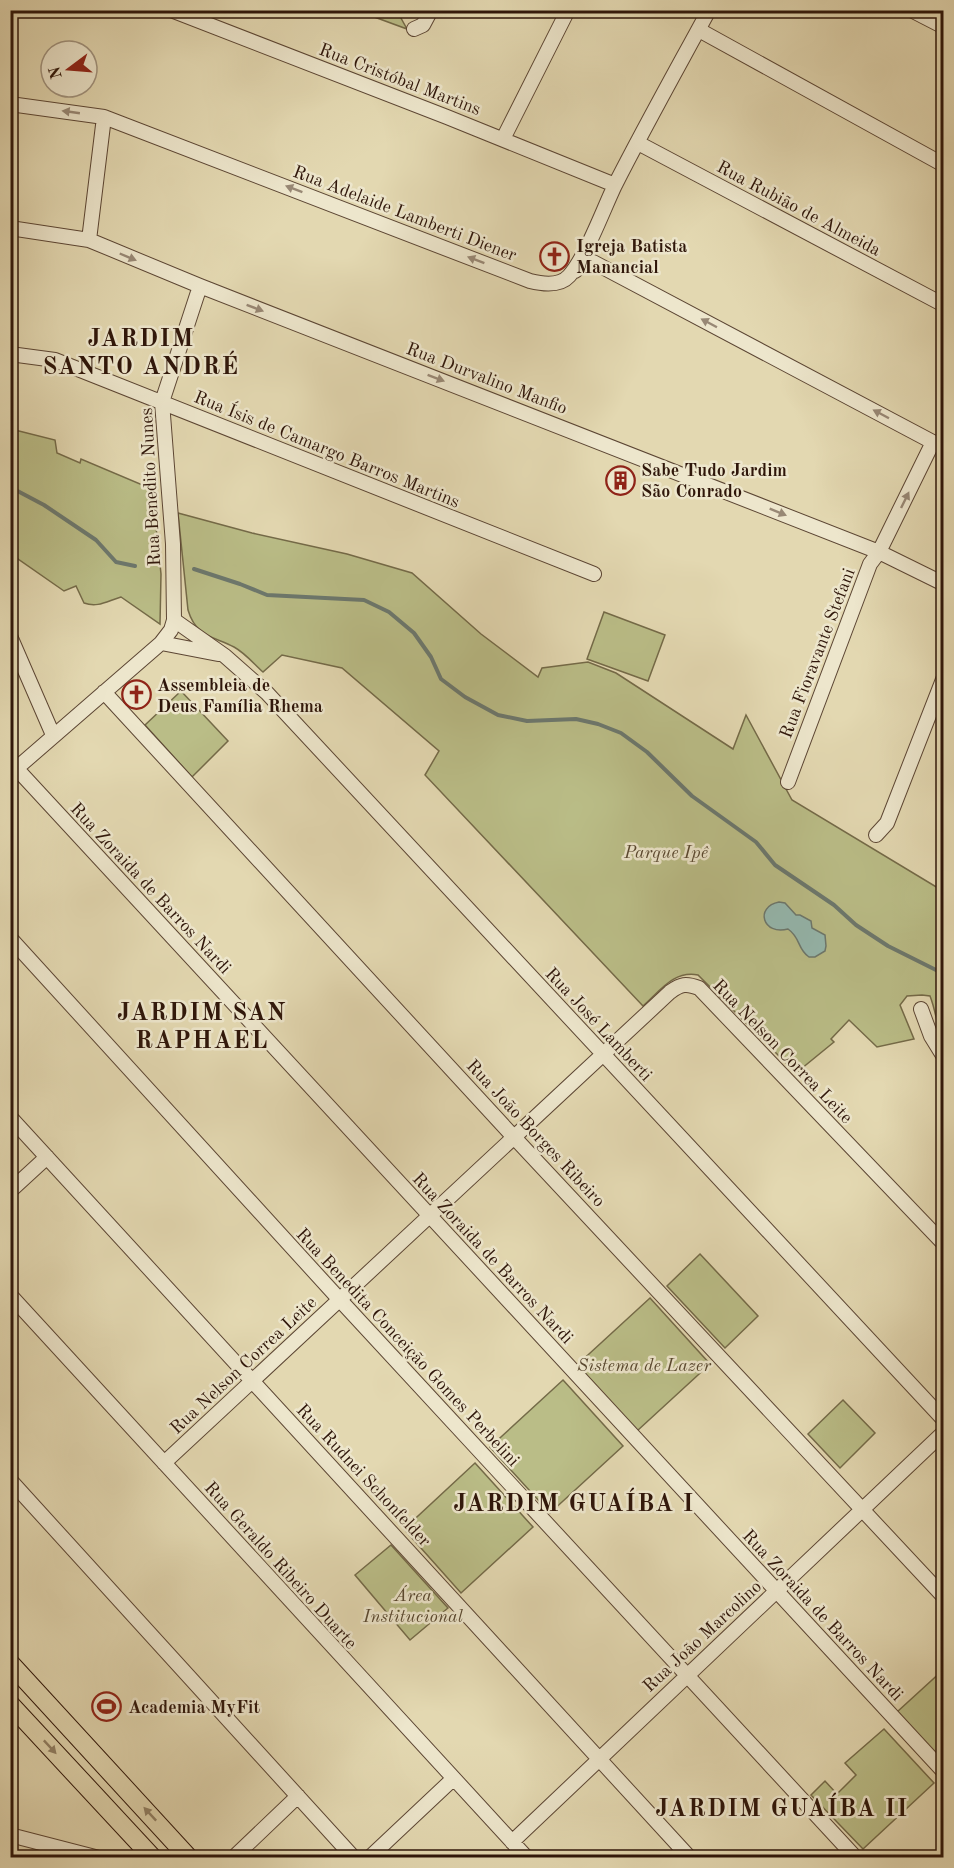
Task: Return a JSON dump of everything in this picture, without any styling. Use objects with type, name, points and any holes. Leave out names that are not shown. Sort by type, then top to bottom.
[{"type":"main road","points":[[10,1663],[189,1857]]},
{"type":"main road","points":[[10,1704],[153,1857]]},
{"type":"street","name":"Rua Cristóbal Martins","points":[[171,10],[615,185]]},
{"type":"street","points":[[414,29],[423,25],[431,10]]},
{"type":"street","points":[[503,139],[568,10]]},
{"type":"street","points":[[568,277],[709,10]]},
{"type":"street","points":[[911,10],[944,27]]},
{"type":"street","points":[[699,30],[944,165]]},
{"type":"street","name":"Rua Adelaide Lamberti Diener","points":[[10,104],[104,117],[530,281],[542,284],[558,282],[589,261],[613,271]]},
{"type":"street","points":[[88,240],[104,117]]},
{"type":"street","name":"Rua Rubião de Almeida","points":[[638,143],[944,306]]},
{"type":"street","name":"Rua Durvalino Manfio","points":[[10,228],[88,240],[879,552],[944,584]]},
{"type":"street","points":[[593,232],[594,249],[599,262],[613,271],[938,445]]},
{"type":"street","name":"Rua Benedito Nunes","points":[[174,620],[173,544],[162,402],[200,286]]},
{"type":"street","name":"Rua Ísis de Camargo Barros Martins","points":[[10,354],[55,360],[594,574]]},
{"type":"street","name":"Rua Fioravante Stefani","points":[[788,782],[870,564],[879,552],[938,445]]},
{"type":"street","points":[[14,771],[161,644],[171,630],[174,620]]},
{"type":"street","name":"Rua José Lamberti","points":[[174,620],[225,656],[267,693],[944,1420]]},
{"type":"street","points":[[10,636],[53,735]]},
{"type":"street","points":[[161,644],[225,656]]},
{"type":"street","points":[[876,835],[887,823],[944,677]]},
{"type":"street","name":"Rua João Borges Ribeiro","points":[[104,693],[514,1137],[944,1597]]},
{"type":"street","name":"Rua Zoraida de Barros Nardi","points":[[14,771],[430,1216],[944,1772]]},
{"type":"street","name":"Rua Benedita Conceição Gomes Perbelini","points":[[10,938],[340,1300],[856,1857]]},
{"type":"street","name":"Rua Nelson Correa Leite","points":[[164,1464],[680,984],[690,984],[699,988],[944,1244]]},
{"type":"street","points":[[921,1009],[931,1036],[944,1057]]},
{"type":"street","name":"Rua Rudnei Schonfelder","points":[[10,1117],[690,1857]]},
{"type":"street","points":[[10,1191],[47,1157]]},
{"type":"street","name":"Rua Geraldo Ribeiro Duarte","points":[[10,1295],[527,1857]]},
{"type":"street","name":"Rua João Marcolino","points":[[512,1842],[944,1432]]},
{"type":"street","points":[[10,1480],[354,1857]]},
{"type":"street","points":[[369,1857],[453,1779]]},
{"type":"street","points":[[233,1857],[298,1796]]},
{"type":"street","points":[[10,1835],[99,1857]]},
{"type":"green space","points":[[358,11],[397,11],[407,29]]},
{"type":"green space","points":[[11,429],[55,440],[57,453],[80,463],[81,459],[152,489],[161,574],[160,624],[121,597],[98,604],[84,603],[76,586],[64,591],[11,554]]},
{"type":"green space","name":"Parque Ipê","points":[[178,513],[252,533],[347,554],[412,573],[481,634],[538,677],[542,668],[588,662],[616,673],[733,749],[746,715],[792,800],[943,891],[943,1042],[930,996],[907,996],[900,1005],[914,1039],[877,1047],[849,1020],[831,1039],[834,1042],[796,1073],[698,975],[689,974],[675,979],[643,1006],[425,775],[439,751],[342,668],[282,655],[263,672],[238,649],[206,634],[196,626],[188,610]]},
{"type":"green space","points":[[604,612],[665,635],[648,681],[587,659]]},
{"type":"green space","points":[[181,691],[228,741],[192,777],[145,725]]},
{"type":"green space","name":"Sistema de Lazer","points":[[700,1254],[758,1316],[725,1348],[667,1286]]},
{"type":"green space","name":"Sistema de Lazer","points":[[650,1298],[710,1364],[637,1431],[577,1365]]},
{"type":"green space","name":"Sistema de Lazer","points":[[563,1380],[623,1446],[550,1513],[490,1447]]},
{"type":"green space","points":[[843,1400],[875,1433],[840,1468],[808,1434]]},
{"type":"green space","points":[[475,1463],[533,1527],[461,1593],[404,1529]]},
{"type":"green space","name":"Área Institucional","points":[[391,1545],[448,1608],[410,1640],[355,1575]]},
{"type":"green space","points":[[943,1670],[943,1763],[897,1712]]},
{"type":"green space","points":[[884,1729],[934,1783],[863,1849],[811,1795],[825,1781],[837,1794],[856,1775],[845,1763]]},
{"type":"water","points":[[779,902],[785,903],[796,915],[811,921],[812,928],[825,935],[825,951],[815,957],[809,957],[802,951],[792,932],[768,925],[764,915],[766,909]]},
{"type":"waterway","points":[[10,487],[44,505],[96,540],[116,562],[135,566]]},
{"type":"waterway","points":[[194,569],[267,595],[364,600],[389,612],[414,633],[431,657],[441,679],[465,697],[498,715],[527,721],[576,719],[621,733],[647,752],[692,796],[756,842],[775,865],[834,905],[856,925],[888,946],[944,974]]},
{"type":"place","name":"Igreja Batista Manancial","points":[[555,256]]},
{"type":"place","name":"Sabe Tudo Jardim São Conrado","points":[[620,480]]},
{"type":"place","name":"Assembleia de Deus Família Rhema","points":[[136,695]]},
{"type":"place","name":"Academia MyFit","points":[[107,1707]]},
{"type":"district","name":"JARDIM SANTO ANDRÉ","points":[[141,352]]},
{"type":"district","name":"JARDIM SAN RAPHAEL","points":[[202,1026]]},
{"type":"district","name":"JARDIM GUAÍBA I","points":[[574,1503]]},
{"type":"district","name":"JARDIM GUAÍBA II","points":[[782,1808]]}]
